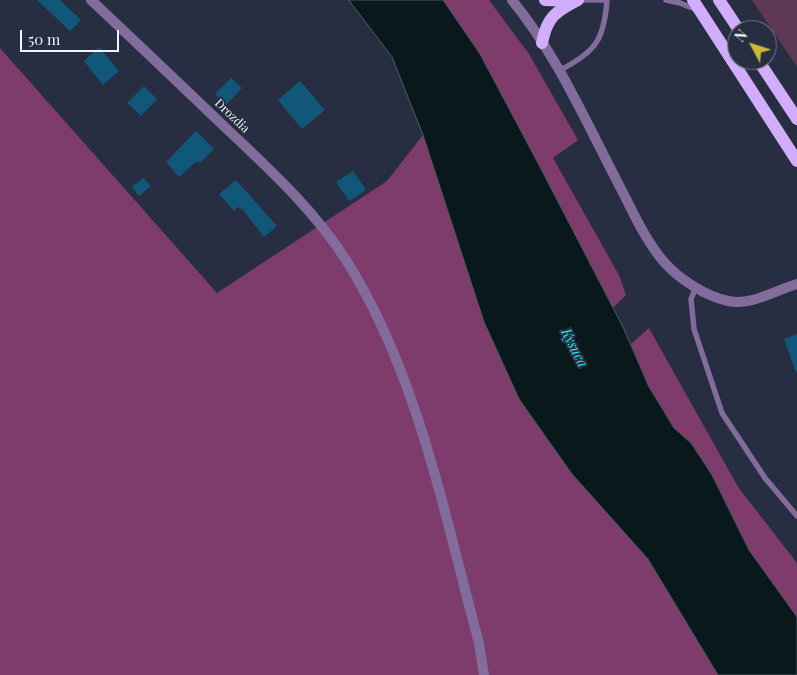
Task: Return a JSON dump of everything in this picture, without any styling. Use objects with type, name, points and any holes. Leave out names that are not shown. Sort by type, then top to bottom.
[{"type":"main road","points":[[546,0],[577,0]]},
{"type":"main road","points":[[542,43],[545,27],[550,18],[577,0]]},
{"type":"main road","points":[[693,0],[797,162]]},
{"type":"main road","points":[[719,0],[732,20]]},
{"type":"main road","points":[[765,70],[797,119]]},
{"type":"street","name":"Drozdia","points":[[91,0],[287,186],[326,232],[345,259],[373,308],[398,364],[413,404],[479,643],[484,675]]},
{"type":"street","points":[[512,0],[559,71],[654,250],[666,264],[696,287],[710,295],[730,302],[749,300],[797,284]]},
{"type":"lane","points":[[559,71],[584,57],[597,42],[606,25],[605,0],[577,0]]},
{"type":"lane","points":[[666,0],[680,3],[700,12]]},
{"type":"lane","points":[[696,287],[691,299],[694,329],[722,413],[765,478],[797,516]]},
{"type":"shaded area","points":[[443,0],[489,0],[529,54],[578,140],[553,158],[620,277],[626,295],[613,308],[480,54]]},
{"type":"shaded area","points":[[752,0],[797,0],[797,67],[777,37],[777,20],[765,20]]},
{"type":"shaded area","points":[[0,48],[217,293],[387,181],[423,135],[484,322],[519,399],[572,474],[648,559],[718,675],[0,675]]},
{"type":"shaded area","points":[[649,328],[738,487],[797,563],[797,617],[749,550],[712,475],[691,443],[674,428],[649,387],[631,344]]},
{"type":"water","name":"Kysuca","points":[[349,0],[443,0],[480,54],[623,327],[649,387],[674,428],[691,443],[712,475],[749,550],[797,617],[797,675],[718,675],[648,559],[572,474],[519,399],[484,322],[423,135],[392,57]]},
{"type":"building","points":[[37,0],[60,0],[81,20],[70,31]]},
{"type":"building","points":[[99,47],[119,71],[103,85],[84,61]]},
{"type":"building","points":[[231,78],[242,88],[226,105],[215,94]]},
{"type":"building","points":[[300,81],[325,110],[302,129],[278,100]]},
{"type":"building","points":[[144,86],[157,99],[141,116],[127,103]]},
{"type":"building","points":[[196,131],[214,149],[200,163],[197,161],[179,177],[166,162]]},
{"type":"building","points":[[353,171],[366,190],[349,201],[336,182]]},
{"type":"building","points":[[143,178],[151,186],[139,196],[132,187]]},
{"type":"building","points":[[236,180],[277,226],[264,237],[243,210],[238,207],[234,211],[219,194]]},
{"type":"building","points":[[797,334],[797,371],[796,372],[784,339]]}]
